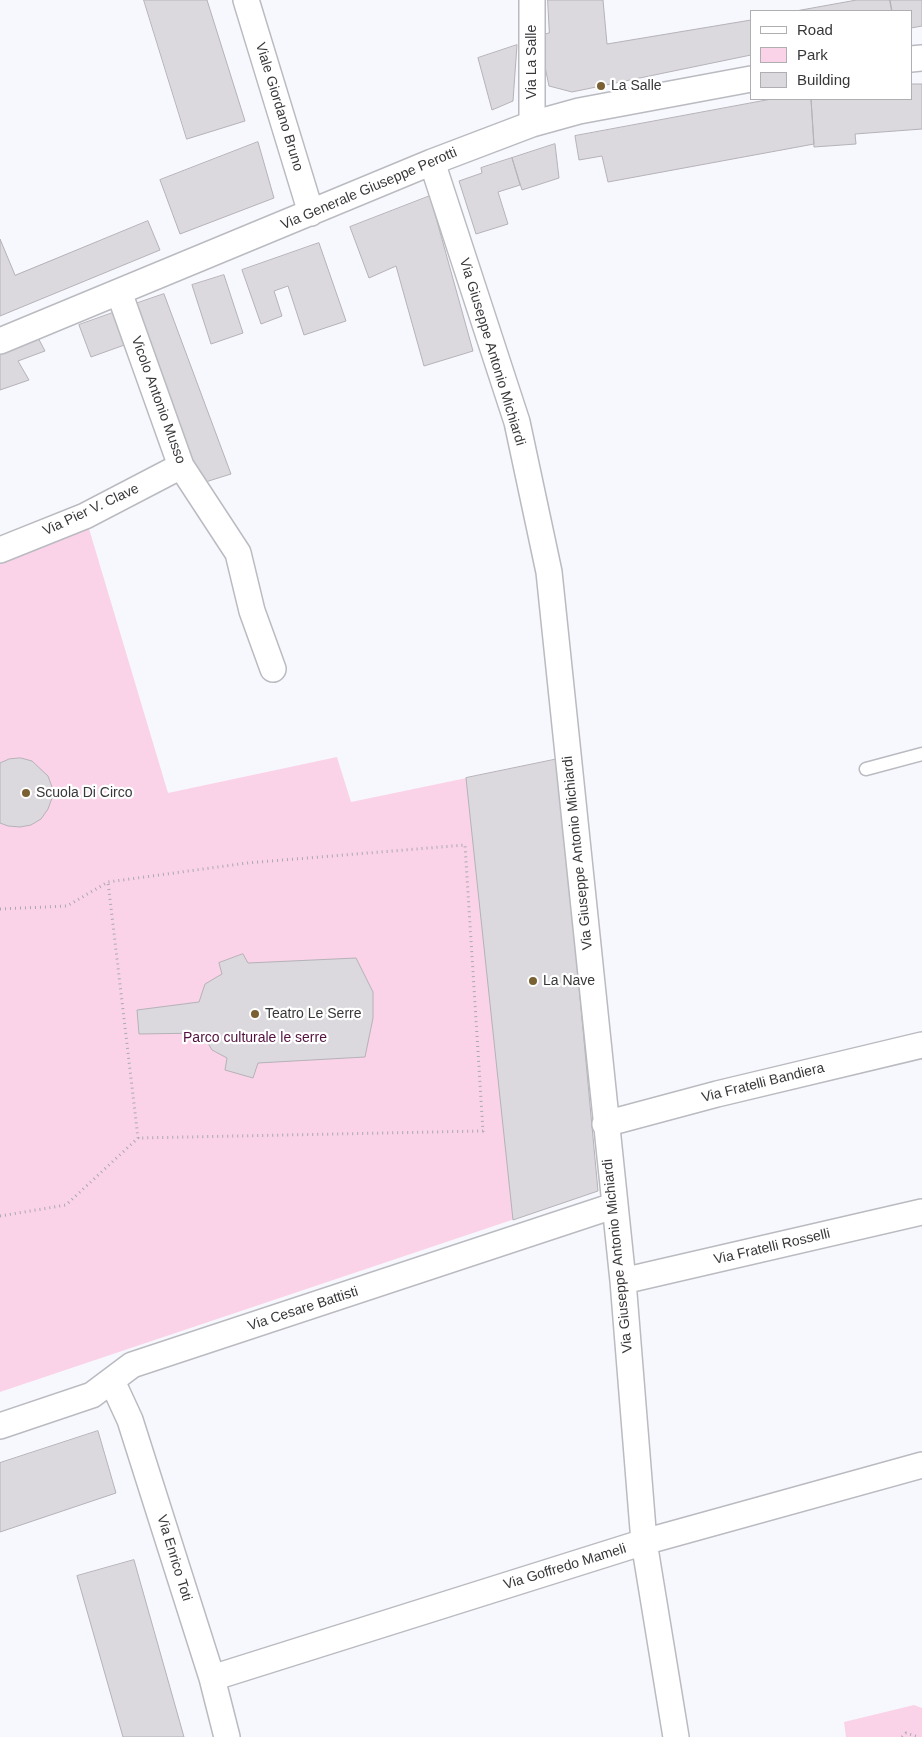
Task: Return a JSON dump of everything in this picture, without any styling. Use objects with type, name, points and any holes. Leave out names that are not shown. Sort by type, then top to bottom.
[{"type":"street","name":"Viale Giordano Bruno","points":[[246,0],[312,214]]},
{"type":"street","name":"Via La Salle","points":[[532,0],[532,124]]},
{"type":"street","name":"Via Generale Giuseppe Perotti","points":[[0,341],[312,214],[432,162],[532,124],[578,111],[750,79]]},
{"type":"street","name":"Via Giuseppe Antonio Michiardi","points":[[432,162],[517,422],[549,572],[622,1281],[644,1542],[676,1737]]},
{"type":"street","name":"Vicolo Antonio Musso","points":[[119,292],[181,466],[238,552],[252,611],[273,669]]},
{"type":"street","name":"Via Pier V. Clave","points":[[0,550],[85,516],[181,466]]},
{"type":"street","name":"Via Fratelli Bandiera","points":[[605,1124],[717,1094],[922,1045]]},
{"type":"street","name":"Via Cesare Battisti","points":[[0,1426],[92,1395],[132,1365],[613,1206]]},
{"type":"street","name":"Via Fratelli Rosselli","points":[[622,1281],[922,1212]]},
{"type":"street","name":"Via Enrico Toti","points":[[112,1381],[130,1420],[212,1678],[227,1737]]},
{"type":"street","name":"Via Goffredo Mameli","points":[[212,1678],[644,1542],[922,1464]]},
{"type":"lane","points":[[866,769],[922,754]]},
{"type":"path","points":[[0,908],[66,906],[108,882],[247,863],[465,844],[483,1131],[138,1138],[66,1205],[0,1216]]},
{"type":"path","points":[[108,882],[138,1138]]},
{"type":"path","points":[[902,1737],[906,1733],[918,1737]]},
{"type":"green space","name":"Parco culturale le serre","points":[[87,522],[168,793],[337,757],[351,802],[558,759],[598,1191],[0,1392],[0,557]]},
{"type":"green space","points":[[914,1705],[922,1708],[922,1737],[846,1737],[844,1722]]},
{"type":"building","points":[[144,0],[207,0],[245,121],[187,139]]},
{"type":"building","points":[[548,0],[603,0],[607,44],[750,20],[750,55],[572,92],[549,86],[544,62],[533,37],[549,33]]},
{"type":"building","points":[[857,0],[890,0],[892,10],[802,10]]},
{"type":"building","points":[[890,0],[922,0],[922,26],[912,28],[912,10],[892,10]]},
{"type":"building","points":[[517,45],[513,101],[492,110],[478,58]]},
{"type":"building","points":[[912,84],[922,84],[922,129],[855,134],[856,144],[814,147],[811,100],[912,100]]},
{"type":"building","points":[[767,100],[811,100],[814,144],[608,182],[602,156],[579,160],[575,136]]},
{"type":"building","points":[[258,142],[274,198],[180,234],[160,180]]},
{"type":"building","points":[[555,144],[559,178],[522,190],[512,158]]},
{"type":"building","points":[[512,158],[520,185],[498,192],[508,224],[476,234],[459,181],[482,173],[481,168]]},
{"type":"building","points":[[430,196],[473,351],[424,366],[396,266],[369,278],[350,227]]},
{"type":"building","points":[[148,221],[160,250],[0,316],[0,239],[15,275]]},
{"type":"building","points":[[319,243],[346,321],[304,335],[288,286],[274,291],[282,316],[261,324],[242,270]]},
{"type":"building","points":[[224,275],[243,333],[211,344],[192,285]]},
{"type":"building","points":[[164,294],[231,474],[199,484],[135,304]]},
{"type":"building","points":[[118,311],[130,343],[91,357],[79,325]]},
{"type":"building","points":[[34,330],[45,351],[18,361],[29,380],[0,390],[0,345]]},
{"type":"building","name":"Scuola Di Circo","points":[[21,758],[32,761],[48,776],[52,787],[52,798],[48,809],[41,819],[31,825],[20,827],[8,826],[0,823],[0,763],[9,759]]},
{"type":"building","name":"La Nave","points":[[558,759],[598,1191],[513,1220],[466,778]]},
{"type":"building","name":"Teatro Le Serre","points":[[243,954],[248,963],[356,958],[373,992],[373,1018],[365,1057],[258,1063],[253,1078],[225,1070],[227,1058],[212,1050],[202,1033],[139,1034],[137,1010],[199,1002],[205,984],[222,974],[219,963]]},
{"type":"building","points":[[98,1431],[116,1493],[0,1532],[0,1463]]},
{"type":"building","points":[[134,1560],[184,1737],[123,1737],[77,1576]]},
{"type":"place","name":"La Salle","points":[[601,86]]},
{"type":"place","name":"Scuola Di Circo","points":[[26,793]]},
{"type":"place","name":"La Nave","points":[[533,981]]},
{"type":"place","name":"Teatro Le Serre","points":[[255,1014]]}]
